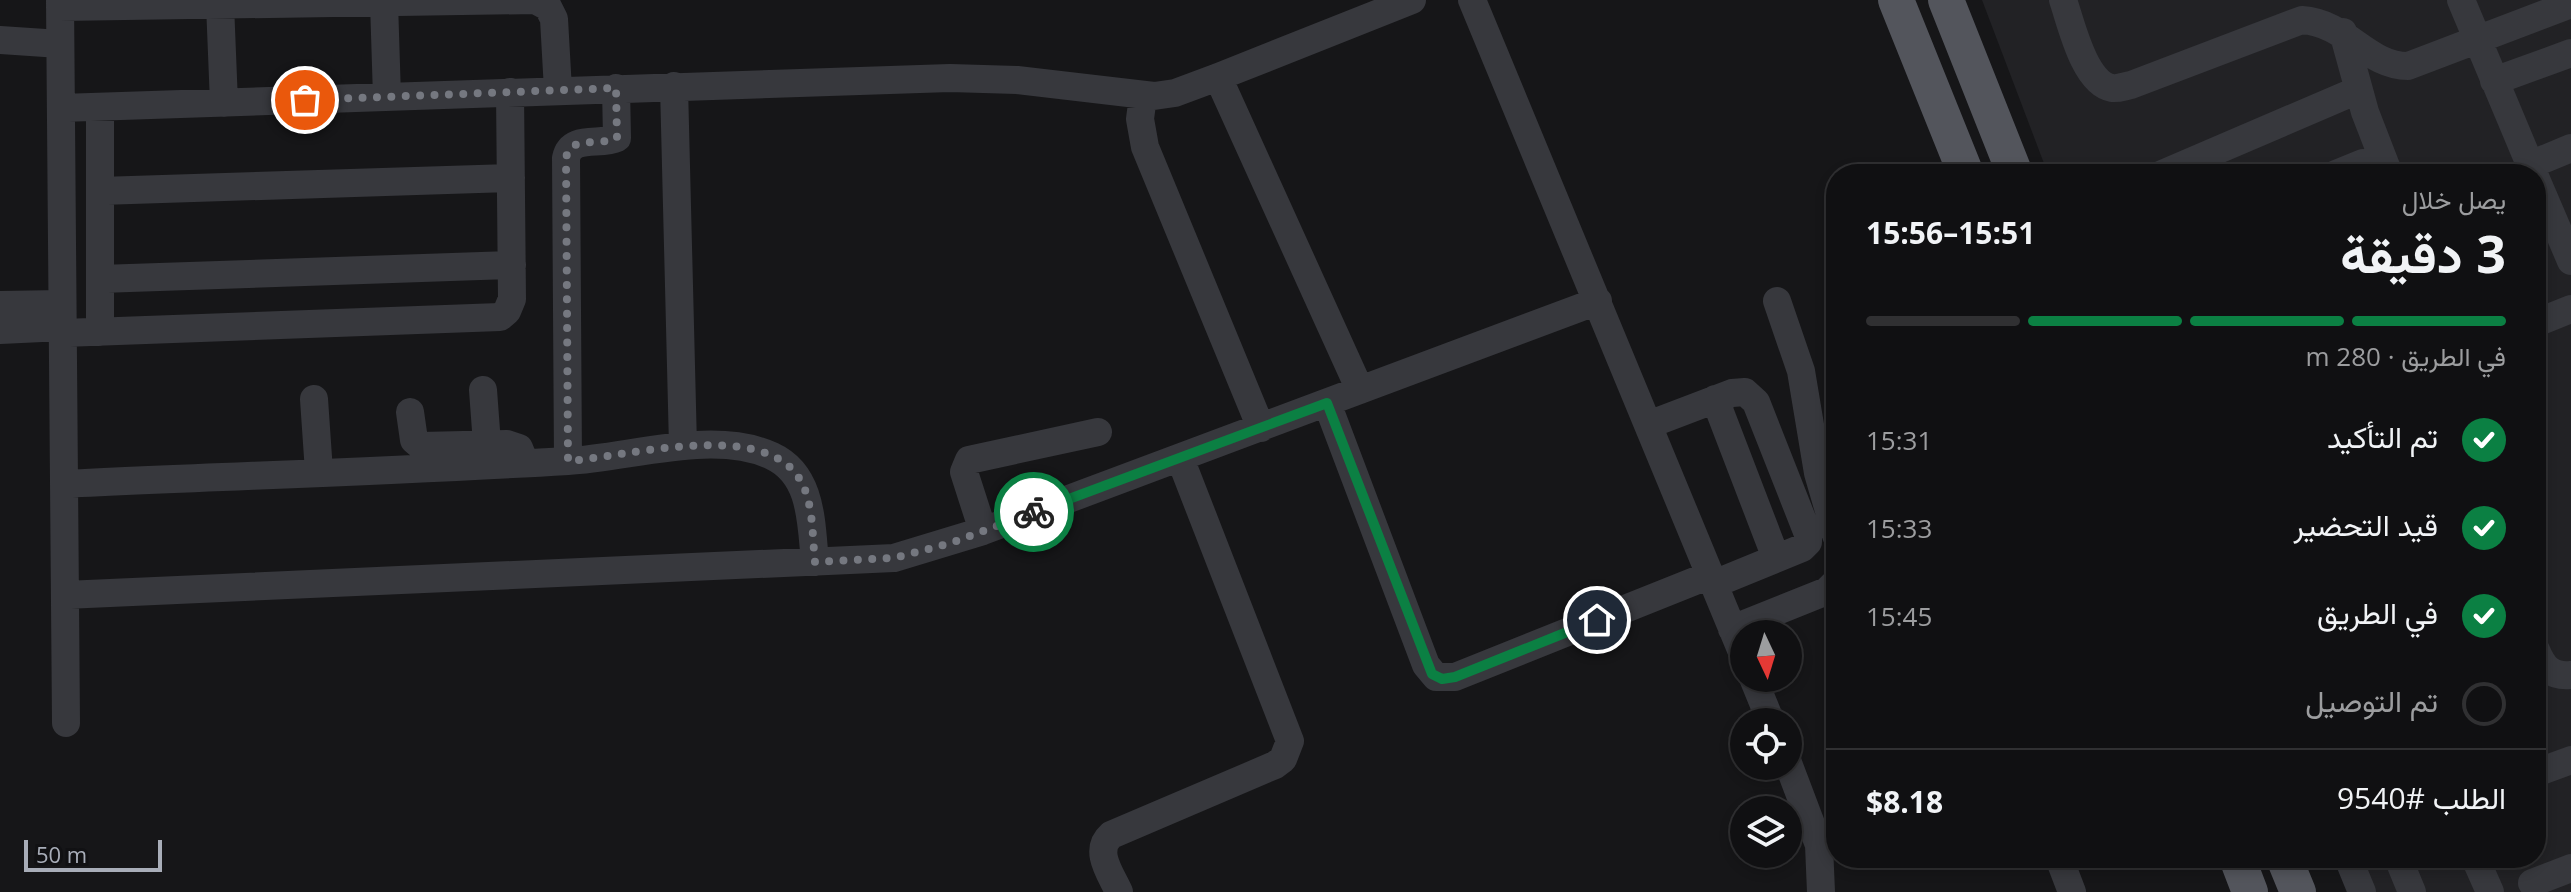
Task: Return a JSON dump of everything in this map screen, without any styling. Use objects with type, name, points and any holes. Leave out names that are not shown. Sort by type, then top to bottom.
[{"type":"main road","points":[[1896,0],[1962,164]]},
{"type":"main road","points":[[1946,0],[2011,164]]},
{"type":"main road","points":[[2241,868],[2250,892]]},
{"type":"main road","points":[[2288,868],[2298,892]]},
{"type":"lane","points":[[61,108],[969,78],[1017,80],[1143,96],[1175,93],[1412,0]]},
{"type":"lane","points":[[1472,0],[1730,624]]},
{"type":"lane","points":[[2063,0],[2089,72],[2101,84],[2114,88],[2131,85],[2284,24],[2317,21],[2343,32],[2380,60],[2398,66],[2416,64],[2477,40],[2533,9],[2571,4]]},
{"type":"lane","points":[[2461,0],[2528,164]]},
{"type":"lane","points":[[384,2],[387,97]]},
{"type":"lane","points":[[66,723],[60,3],[542,2],[552,12],[554,19],[558,90]]},
{"type":"lane","points":[[220,4],[224,103]]},
{"type":"lane","points":[[2343,32],[2358,90],[2385,164]]},
{"type":"lane","points":[[0,40],[60,44]]},
{"type":"lane","points":[[2494,81],[2571,53]]},
{"type":"lane","points":[[1218,77],[1360,390]]},
{"type":"lane","points":[[674,86],[683,446]]},
{"type":"lane","points":[[568,461],[566,158],[568,150],[575,144],[617,138],[616,88]]},
{"type":"lane","points":[[2199,164],[2220,149],[2231,161],[2313,126],[2316,119],[2312,110],[2358,90]]},
{"type":"lane","points":[[0,305],[100,332],[500,317],[510,306],[512,265],[510,92]]},
{"type":"lane","points":[[1143,96],[1140,119],[1145,147],[1261,428]]},
{"type":"lane","points":[[100,107],[100,332]]},
{"type":"lane","points":[[2546,173],[2571,148]]},
{"type":"lane","points":[[100,191],[511,178]]},
{"type":"lane","points":[[2546,205],[2571,261]]},
{"type":"lane","points":[[100,279],[512,265]]},
{"type":"lane","points":[[65,595],[894,558],[983,531],[1598,301]]},
{"type":"lane","points":[[1777,301],[1801,371],[1815,462],[1826,500]]},
{"type":"lane","points":[[2546,319],[2571,309]]},
{"type":"lane","points":[[0,330],[63,321]]},
{"type":"lane","points":[[483,390],[487,444]]},
{"type":"lane","points":[[1327,403],[1426,665],[1436,677],[1455,677],[1806,546],[1808,534],[1753,397],[1739,392],[1648,425]]},
{"type":"lane","points":[[314,399],[319,472]]},
{"type":"lane","points":[[1715,399],[1776,558]]},
{"type":"lane","points":[[410,412],[414,440],[421,446],[513,445],[522,452],[525,463]]},
{"type":"lane","points":[[983,531],[964,472],[969,460],[1098,432]]},
{"type":"lane","points":[[64,484],[568,461],[710,445],[754,450],[787,466],[799,478],[806,496],[815,562]]},
{"type":"lane","points":[[1119,892],[1102,854],[1102,846],[1111,835],[1275,765],[1283,759],[1290,741],[1180,458]]},
{"type":"lane","points":[[1754,620],[1826,591]]},
{"type":"lane","points":[[2546,666],[2560,676],[2571,675]]},
{"type":"lane","points":[[2546,769],[2571,760]]},
{"type":"lane","points":[[1794,780],[1819,845],[1821,892]]},
{"type":"lane","points":[[2063,868],[2072,892]]},
{"type":"lane","points":[[2352,868],[2362,892]]},
{"type":"lane","points":[[2402,868],[2412,892]]},
{"type":"lane","points":[[2479,868],[2490,892]]},
{"type":"lane","points":[[2532,883],[2571,868]]},
{"type":"shaded area","points":[[1982,0],[2571,0],[2571,892],[2348,892],[2339,868],[2546,868],[2546,164],[2044,164]]},
{"type":"way so far","points":[[305,100],[616,88],[617,138],[614,141],[575,144],[568,150],[566,158],[568,461],[710,445],[754,450],[772,456],[799,478],[811,516],[815,562],[894,558],[951,543],[1034,512]]},
{"type":"route","points":[[1034,512],[1327,403],[1432,674],[1449,679],[1597,620]]}]
